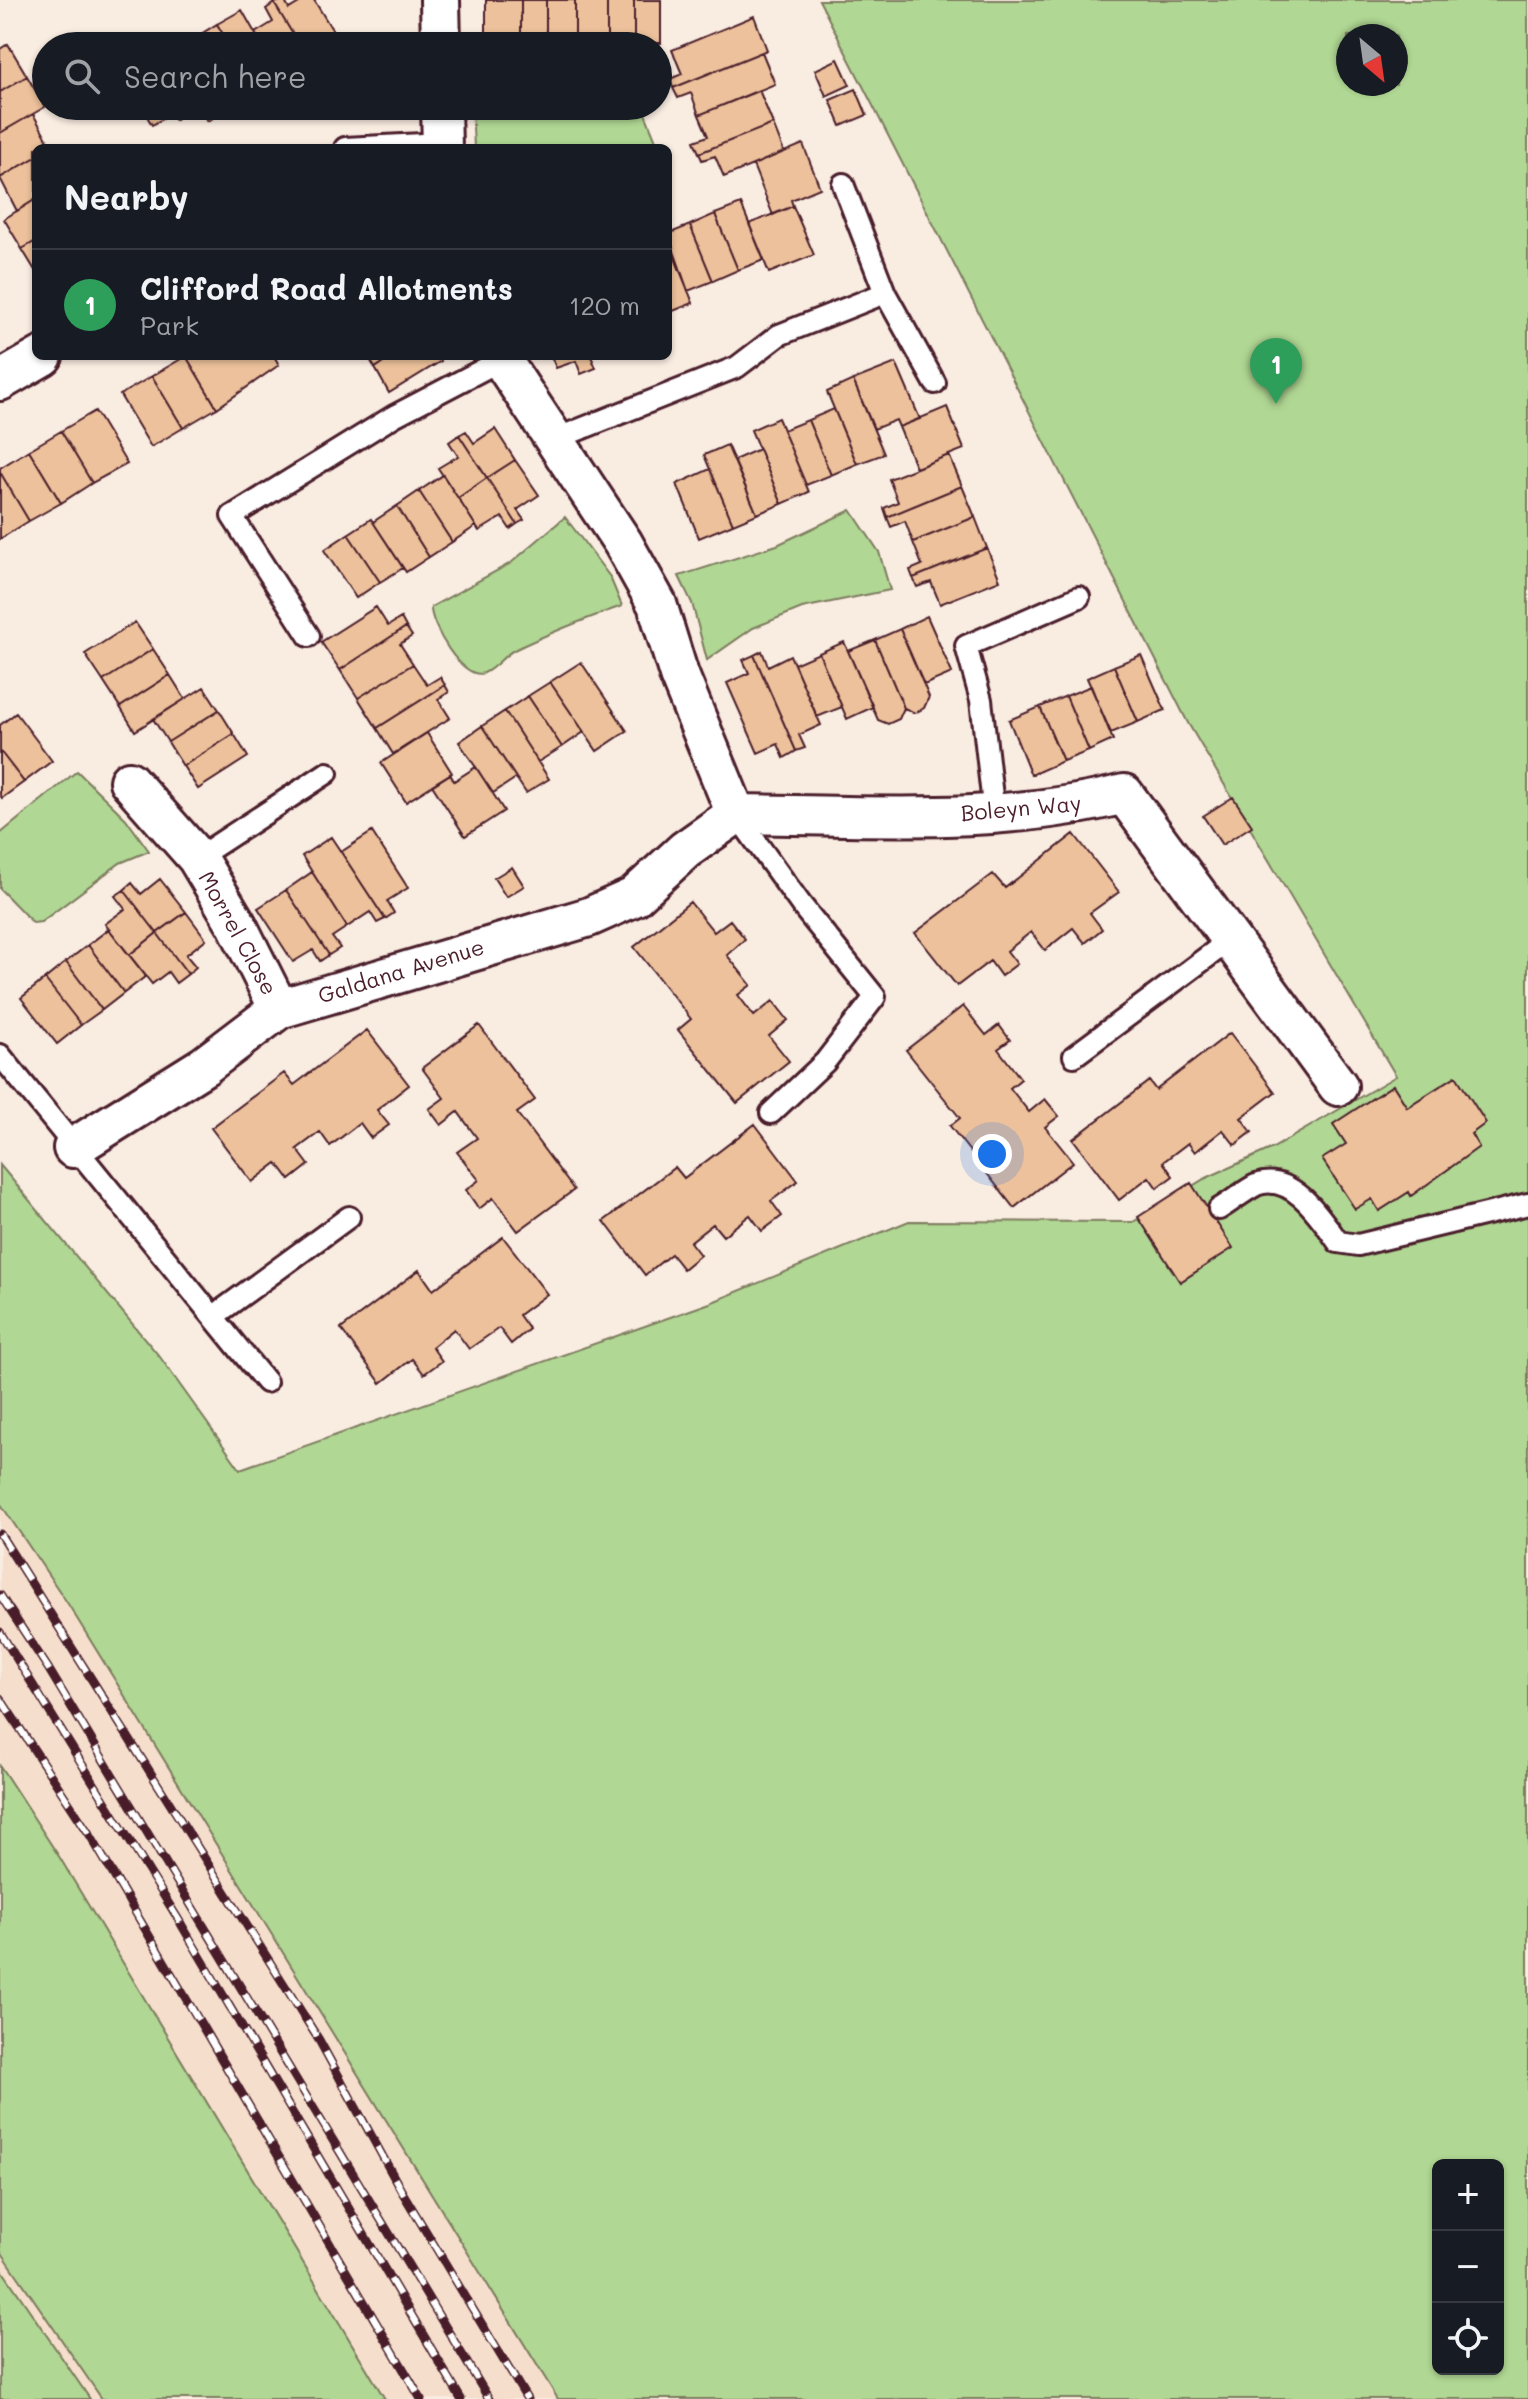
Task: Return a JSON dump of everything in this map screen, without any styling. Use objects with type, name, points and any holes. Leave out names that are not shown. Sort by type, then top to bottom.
[{"type":"street","points":[[440,0],[441,32]]},
{"type":"street","points":[[501,360],[623,543],[657,604],[679,675],[736,814]]},
{"type":"street","name":"Morrel Close","points":[[129,781],[197,858],[237,925],[279,1009]]},
{"type":"street","name":"Boleyn Way","points":[[736,814],[994,814],[1088,803],[1124,794],[1338,1086]]},
{"type":"street","name":"Galdana Avenue","points":[[73,1148],[204,1066],[279,1009],[589,917],[634,897],[685,850],[736,814]]},
{"type":"lane","points":[[369,144],[442,132]]},
{"type":"lane","points":[[843,184],[885,293],[935,383]]},
{"type":"lane","points":[[553,440],[737,367],[779,335],[885,293]]},
{"type":"lane","points":[[309,636],[232,516],[394,416],[496,360]]},
{"type":"lane","points":[[994,814],[981,700],[966,646],[1079,597]]},
{"type":"lane","name":"Morrel Close","points":[[197,858],[327,773]]},
{"type":"lane","points":[[736,814],[802,906],[875,997],[825,1062],[771,1113]]},
{"type":"lane","points":[[1074,1056],[1230,940]]},
{"type":"lane","points":[[0,1055],[266,1382]]},
{"type":"lane","points":[[1219,1209],[1259,1184],[1285,1187],[1307,1199],[1338,1242],[1358,1245],[1528,1204]]},
{"type":"lane","points":[[214,1316],[349,1217]]},
{"type":"shaded area","points":[[0,1503],[68,1604],[558,2399],[385,2399],[60,1858],[0,1766]]},
{"type":"shaded area","points":[[0,2250],[102,2399],[0,2399]]},
{"type":"green space","points":[[819,0],[1528,0],[1528,2399],[558,2399],[68,1604],[0,1503],[0,1165],[160,1357],[240,1469],[710,1303],[909,1221],[1133,1222],[1204,1179],[1273,1148],[1396,1076],[1188,723]]},
{"type":"green space","points":[[473,120],[648,120],[657,144],[474,144]]},
{"type":"green space","points":[[851,510],[879,552],[890,590],[802,608],[753,628],[707,660],[692,603],[679,576],[777,545]]},
{"type":"green space","points":[[565,517],[610,577],[622,606],[514,650],[484,673],[475,673],[466,668],[442,637],[431,607],[511,563]]},
{"type":"green space","points":[[77,771],[126,819],[149,851],[120,863],[41,922],[33,923],[0,889],[0,834]]},
{"type":"green space","points":[[0,1766],[60,1858],[385,2399],[102,2399],[0,2250]]},
{"type":"green space","points":[[0,2267],[90,2399],[0,2399]]},
{"type":"building","points":[[284,0],[289,9],[304,0],[314,0],[333,31],[292,32],[274,3]]},
{"type":"building","points":[[486,0],[521,0],[521,32],[486,32]]},
{"type":"building","points":[[521,0],[546,0],[546,32],[521,32]]},
{"type":"building","points":[[546,0],[575,0],[575,32],[546,32]]},
{"type":"building","points":[[575,0],[607,0],[607,32],[575,32]]},
{"type":"building","points":[[607,0],[634,0],[634,32],[607,32]]},
{"type":"building","points":[[634,0],[661,0],[661,32],[634,32]]},
{"type":"building","points":[[274,3],[292,32],[257,32],[273,22],[266,9]]},
{"type":"building","points":[[242,10],[255,32],[222,32],[217,24]]},
{"type":"building","points":[[754,16],[767,50],[673,88],[672,78],[682,74],[672,50]]},
{"type":"building","points":[[217,24],[222,32],[204,32]]},
{"type":"building","points":[[8,44],[27,76],[0,92],[0,49]]},
{"type":"building","points":[[762,52],[775,84],[699,115],[691,93],[678,98],[673,88]]},
{"type":"building","points":[[838,59],[850,85],[826,96],[815,70]]},
{"type":"building","points":[[27,76],[32,85],[32,115],[0,133],[0,92]]},
{"type":"building","points":[[856,89],[867,115],[841,126],[830,100]]},
{"type":"building","points":[[759,90],[773,124],[699,153],[694,141],[708,136],[699,115]]},
{"type":"building","points":[[32,115],[32,120],[36,120],[50,144],[32,144],[32,159],[0,178],[0,133]]},
{"type":"building","points":[[773,124],[784,152],[724,177],[715,156],[702,160],[699,153]]},
{"type":"building","points":[[803,144],[820,188],[791,200],[793,206],[773,215],[753,165]]},
{"type":"building","points":[[32,159],[32,202],[17,211],[0,178]]},
{"type":"building","points":[[32,202],[32,243],[22,249],[4,219]]},
{"type":"building","points":[[741,204],[764,260],[738,270],[715,214]]},
{"type":"building","points":[[793,206],[814,255],[769,273],[749,224]]},
{"type":"building","points":[[715,214],[738,270],[713,281],[690,225]]},
{"type":"building","points":[[690,225],[713,281],[688,291],[672,245],[672,232]]},
{"type":"building","points":[[32,243],[32,265],[22,249]]},
{"type":"building","points":[[672,251],[693,303],[672,311]]},
{"type":"building","points":[[179,360],[188,360],[217,408],[183,428],[152,376]]},
{"type":"building","points":[[188,360],[276,360],[279,365],[217,408]]},
{"type":"building","points":[[370,360],[388,360],[375,368]]},
{"type":"building","points":[[388,360],[441,361],[389,393],[375,368]]},
{"type":"building","points":[[553,360],[593,360],[596,368],[581,374],[576,361],[556,368]]},
{"type":"building","points":[[896,363],[920,419],[899,427],[896,420],[874,429],[853,380]]},
{"type":"building","points":[[152,376],[183,428],[151,447],[120,395]]},
{"type":"building","points":[[853,380],[884,454],[857,464],[827,392]]},
{"type":"building","points":[[947,407],[964,449],[916,468],[899,427]]},
{"type":"building","points":[[834,409],[857,464],[831,475],[808,420]]},
{"type":"building","points":[[95,411],[127,464],[92,483],[61,431]]},
{"type":"building","points":[[778,418],[809,492],[782,504],[751,430]]},
{"type":"building","points":[[808,420],[831,475],[806,485],[783,430]]},
{"type":"building","points":[[495,429],[515,460],[487,478],[459,435],[466,431],[474,443]]},
{"type":"building","points":[[61,431],[92,483],[61,503],[29,450]]},
{"type":"building","points":[[459,435],[487,478],[458,498],[438,468],[458,456],[449,442]]},
{"type":"building","points":[[727,445],[757,514],[733,524],[704,455]]},
{"type":"building","points":[[759,449],[782,504],[757,514],[734,460]]},
{"type":"building","points":[[29,450],[61,503],[29,521],[0,468]]},
{"type":"building","points":[[949,455],[962,486],[887,517],[884,508],[898,502],[889,479]]},
{"type":"building","points":[[515,460],[539,495],[517,510],[524,520],[517,524],[487,478]]},
{"type":"building","points":[[710,469],[733,524],[699,538],[677,484]]},
{"type":"building","points":[[0,472],[29,521],[0,539]]},
{"type":"building","points":[[443,475],[476,526],[452,542],[419,491]]},
{"type":"building","points":[[487,478],[517,524],[510,529],[502,517],[479,531],[458,498]]},
{"type":"building","points":[[962,486],[975,517],[913,542],[905,521],[891,527],[887,517]]},
{"type":"building","points":[[419,491],[452,542],[429,557],[397,506]]},
{"type":"building","points":[[397,506],[429,557],[406,572],[373,522]]},
{"type":"building","points":[[975,517],[987,548],[913,578],[910,570],[922,565],[913,542]]},
{"type":"building","points":[[371,519],[403,568],[380,582],[348,534]]},
{"type":"building","points":[[348,534],[380,582],[356,598],[324,550]]},
{"type":"building","points":[[987,548],[1000,580],[940,604],[931,582],[917,587],[913,578]]},
{"type":"building","points":[[376,607],[388,626],[401,618],[406,627],[340,670],[321,642]]},
{"type":"building","points":[[927,616],[952,673],[924,685],[900,629]]},
{"type":"building","points":[[135,622],[153,649],[103,681],[85,654]]},
{"type":"building","points":[[406,627],[412,636],[400,644],[413,664],[358,698],[340,670]]},
{"type":"building","points":[[900,629],[929,697],[924,708],[915,713],[904,708],[875,640]]},
{"type":"building","points":[[875,640],[904,708],[899,719],[888,724],[878,720],[848,651]]},
{"type":"building","points":[[844,642],[873,707],[847,719],[819,653]]},
{"type":"building","points":[[153,649],[170,675],[120,707],[103,681]]},
{"type":"building","points":[[762,651],[768,666],[790,655],[821,725],[799,735],[805,748],[796,751],[754,655]]},
{"type":"building","points":[[819,653],[842,707],[817,717],[794,664]]},
{"type":"building","points":[[754,655],[796,751],[784,758],[778,744],[758,753],[727,683],[749,673],[743,660]]},
{"type":"building","points":[[1141,655],[1165,710],[1138,722],[1114,666]]},
{"type":"building","points":[[581,662],[627,731],[597,751],[550,682]]},
{"type":"building","points":[[413,664],[427,685],[440,677],[445,685],[377,728],[358,698]]},
{"type":"building","points":[[1114,666],[1138,722],[1111,733],[1087,678]]},
{"type":"building","points":[[170,675],[185,699],[135,731],[120,707]]},
{"type":"building","points":[[550,682],[584,732],[562,747],[528,696]]},
{"type":"building","points":[[445,685],[449,692],[438,699],[450,718],[393,754],[377,728]]},
{"type":"building","points":[[1091,686],[1113,740],[1089,751],[1066,696]]},
{"type":"building","points":[[204,687],[219,710],[168,742],[153,719]]},
{"type":"building","points":[[528,696],[562,747],[538,762],[505,711]]},
{"type":"building","points":[[1066,696],[1089,751],[1063,761],[1040,707]]},
{"type":"building","points":[[1040,707],[1063,761],[1031,775],[1009,720]]},
{"type":"building","points":[[219,710],[234,734],[183,766],[168,742]]},
{"type":"building","points":[[505,711],[549,779],[526,793],[482,726]]},
{"type":"building","points":[[16,713],[52,761],[24,782],[0,751],[0,725]]},
{"type":"building","points":[[482,726],[516,778],[493,793],[459,742]]},
{"type":"building","points":[[427,733],[452,773],[406,802],[381,763]]},
{"type":"building","points":[[234,734],[248,757],[198,789],[183,766]]},
{"type":"building","points":[[0,751],[24,782],[2,798],[0,795]]},
{"type":"building","points":[[476,767],[504,811],[465,836],[432,785],[450,774],[454,781]]},
{"type":"building","points":[[1233,797],[1252,826],[1222,845],[1203,816]]},
{"type":"building","points":[[372,832],[408,888],[387,901],[394,913],[385,919],[341,852]]},
{"type":"building","points":[[1074,834],[1119,892],[1090,913],[1102,929],[1085,943],[1073,928],[1045,950],[1031,932],[1007,951],[1017,964],[1001,976],[990,961],[957,986],[915,933],[993,874],[1005,888]]},
{"type":"building","points":[[331,837],[385,919],[377,923],[370,912],[347,927],[302,856]]},
{"type":"building","points":[[512,867],[524,886],[506,897],[494,878]]},
{"type":"building","points":[[312,872],[347,927],[332,937],[340,948],[329,955],[286,890]]},
{"type":"building","points":[[160,879],[186,912],[157,933],[124,890],[132,883],[141,894]]},
{"type":"building","points":[[124,890],[157,933],[129,955],[105,924],[125,909],[115,896]]},
{"type":"building","points":[[286,890],[329,955],[320,961],[313,950],[293,962],[258,908]]},
{"type":"building","points":[[690,902],[714,932],[730,920],[745,939],[727,955],[751,985],[738,995],[754,1016],[773,1001],[788,1020],[769,1036],[789,1061],[737,1103],[678,1030],[691,1019],[634,947]]},
{"type":"building","points":[[186,912],[206,939],[186,955],[196,967],[188,974],[157,933]]},
{"type":"building","points":[[109,929],[146,976],[124,993],[88,945]]},
{"type":"building","points":[[157,933],[188,974],[176,983],[168,972],[152,984],[129,955]]},
{"type":"building","points":[[88,945],[124,993],[102,1010],[66,962]]},
{"type":"building","points":[[66,962],[102,1010],[81,1025],[45,979]]},
{"type":"building","points":[[45,979],[81,1025],[57,1044],[21,998]]},
{"type":"building","points":[[963,1006],[986,1035],[999,1025],[1010,1040],[998,1049],[1021,1079],[1010,1088],[1029,1112],[1045,1099],[1059,1116],[1045,1127],[1073,1162],[1014,1208],[950,1126],[960,1118],[906,1050]]},
{"type":"building","points":[[479,1025],[535,1100],[517,1113],[574,1190],[518,1231],[493,1198],[479,1209],[466,1190],[479,1180],[457,1152],[477,1138],[458,1112],[441,1125],[429,1109],[444,1098],[422,1068]]},
{"type":"building","points":[[367,1030],[409,1085],[377,1110],[389,1125],[371,1138],[360,1123],[330,1146],[320,1132],[297,1149],[309,1165],[290,1180],[277,1163],[252,1182],[211,1128],[284,1073],[294,1085]]},
{"type":"building","points":[[1230,1033],[1275,1092],[1241,1118],[1252,1132],[1235,1145],[1223,1130],[1195,1152],[1188,1143],[1163,1162],[1173,1176],[1157,1188],[1149,1177],[1119,1200],[1073,1139],[1149,1081],[1156,1090]]},
{"type":"building","points":[[1456,1076],[1486,1123],[1471,1134],[1479,1147],[1411,1196],[1409,1192],[1379,1211],[1372,1199],[1355,1209],[1322,1159],[1346,1144],[1333,1124],[1393,1085],[1407,1107]]},
{"type":"building","points":[[755,1124],[798,1181],[771,1201],[782,1216],[762,1231],[750,1215],[723,1236],[713,1224],[690,1242],[700,1255],[683,1269],[671,1254],[645,1275],[604,1221],[675,1167],[684,1178]]},
{"type":"building","points":[[1191,1183],[1233,1248],[1180,1282],[1138,1217]]},
{"type":"building","points":[[503,1237],[547,1294],[519,1315],[529,1329],[511,1344],[499,1328],[469,1349],[454,1329],[432,1347],[442,1361],[424,1374],[412,1359],[381,1383],[341,1329],[419,1270],[433,1290]]},
{"type":"railway","points":[[0,1534],[319,2040],[401,2190],[527,2399]]},
{"type":"railway","points":[[0,1595],[48,1668],[489,2399]]},
{"type":"railway","points":[[0,1632],[177,1917],[461,2399]]},
{"type":"railway","points":[[0,1698],[90,1835],[421,2399]]},
{"type":"place","name":"Clifford Road Allotments","points":[[1276,404]]}]
